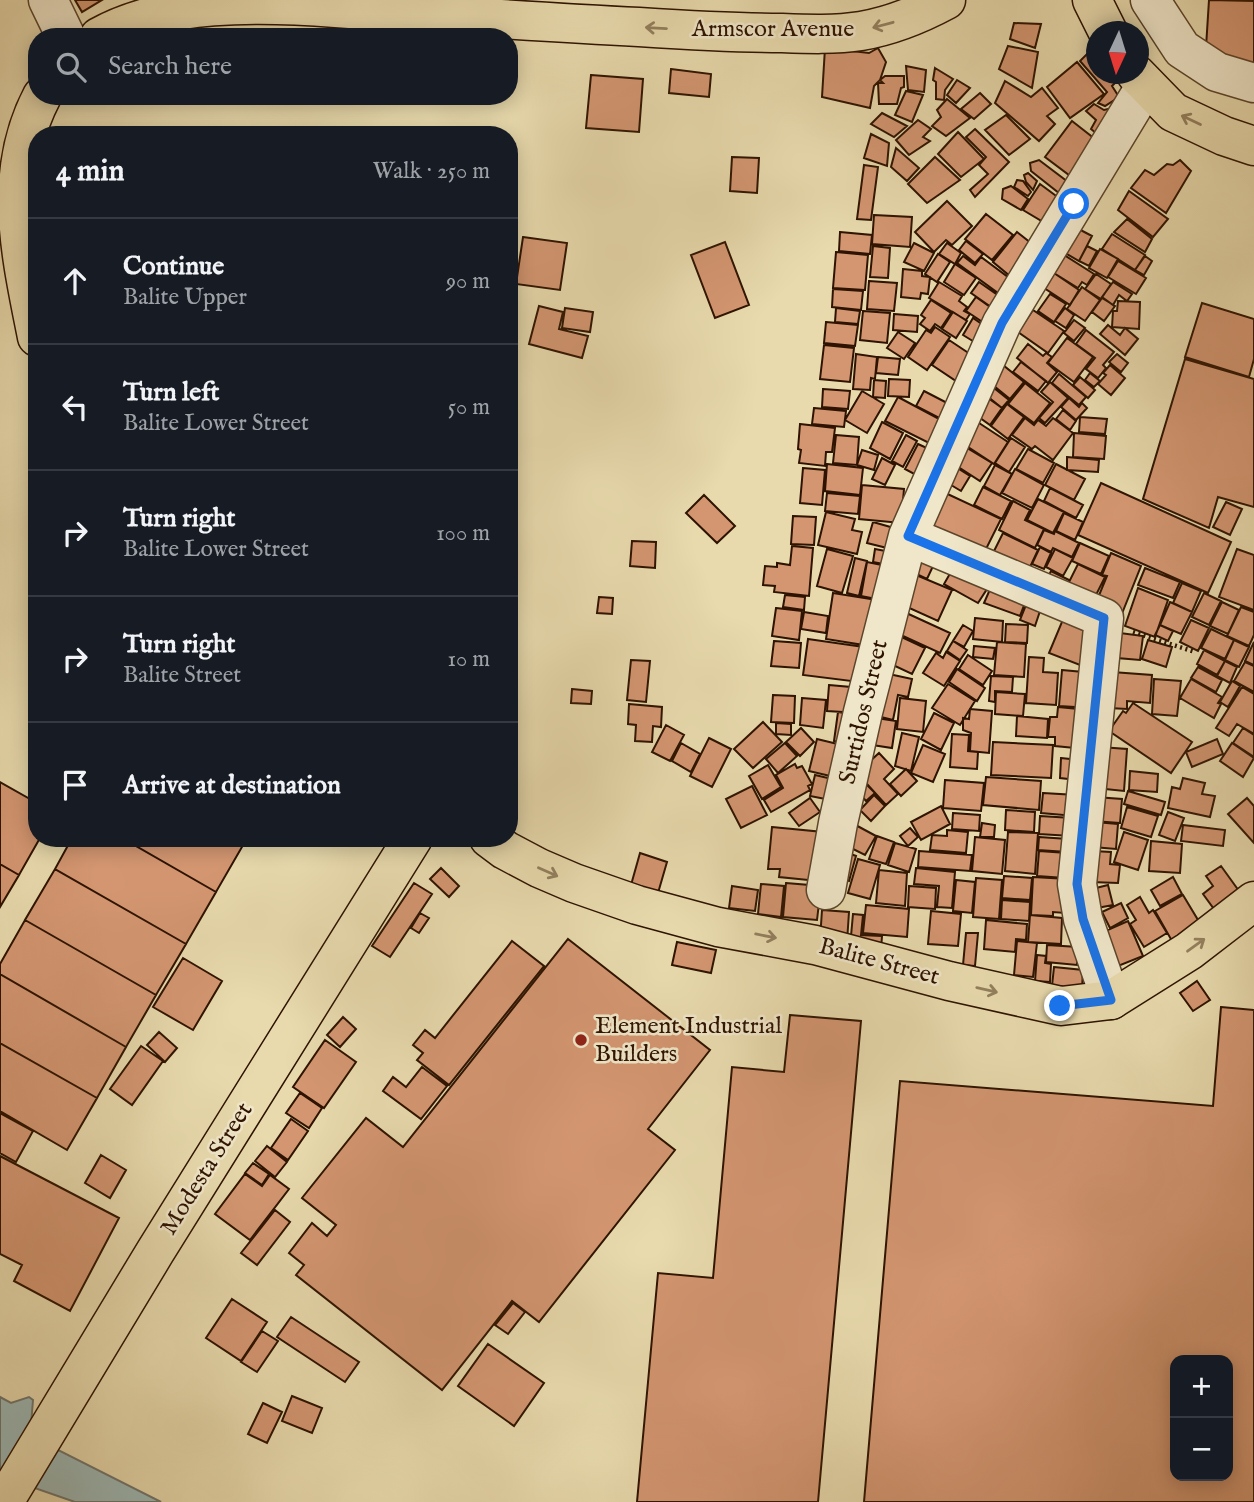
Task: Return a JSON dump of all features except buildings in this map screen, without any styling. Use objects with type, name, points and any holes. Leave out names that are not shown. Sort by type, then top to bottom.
[{"type":"main road","name":"Armscor Avenue","points":[[110,28],[147,12],[222,3],[501,10],[746,33],[822,34],[890,24],[928,10],[946,0]]},
{"type":"main road","points":[[1092,0],[1102,21]]},
{"type":"main road","points":[[1146,84],[1173,112],[1224,136],[1254,146]]},
{"type":"main road","points":[[28,107],[16,211],[19,249],[28,293]]},
{"type":"main road","name":"Modesta Street","points":[[4,1502],[155,1252],[407,847]]},
{"type":"main road","name":"Balite Street","points":[[501,847],[574,883],[637,905],[705,923],[815,944],[948,981],[1060,1006],[1111,1000],[1189,951],[1254,901]]},
{"type":"street","points":[[48,0],[62,28]]},
{"type":"street","points":[[1150,0],[1182,48],[1217,72],[1254,83]]},
{"type":"street","name":"Surtidos Street","points":[[826,890],[838,823],[866,701],[908,536],[1002,323],[1138,84]]},
{"type":"street","points":[[908,536],[1104,618],[1077,884],[1083,919],[1111,1000]]},
{"type":"path","points":[[1104,618],[1124,629],[1195,652]]},
{"type":"water","points":[[0,1397],[11,1403],[29,1397],[33,1400],[31,1425],[50,1446],[161,1502],[75,1502],[0,1476]]},
{"type":"place","name":"Element Industrial Builders","points":[[581,1040]]},
{"type":"route","points":[[1060,1006],[1111,1000],[1083,919],[1077,884],[1104,618],[908,536],[1002,323],[1074,204]]}]
